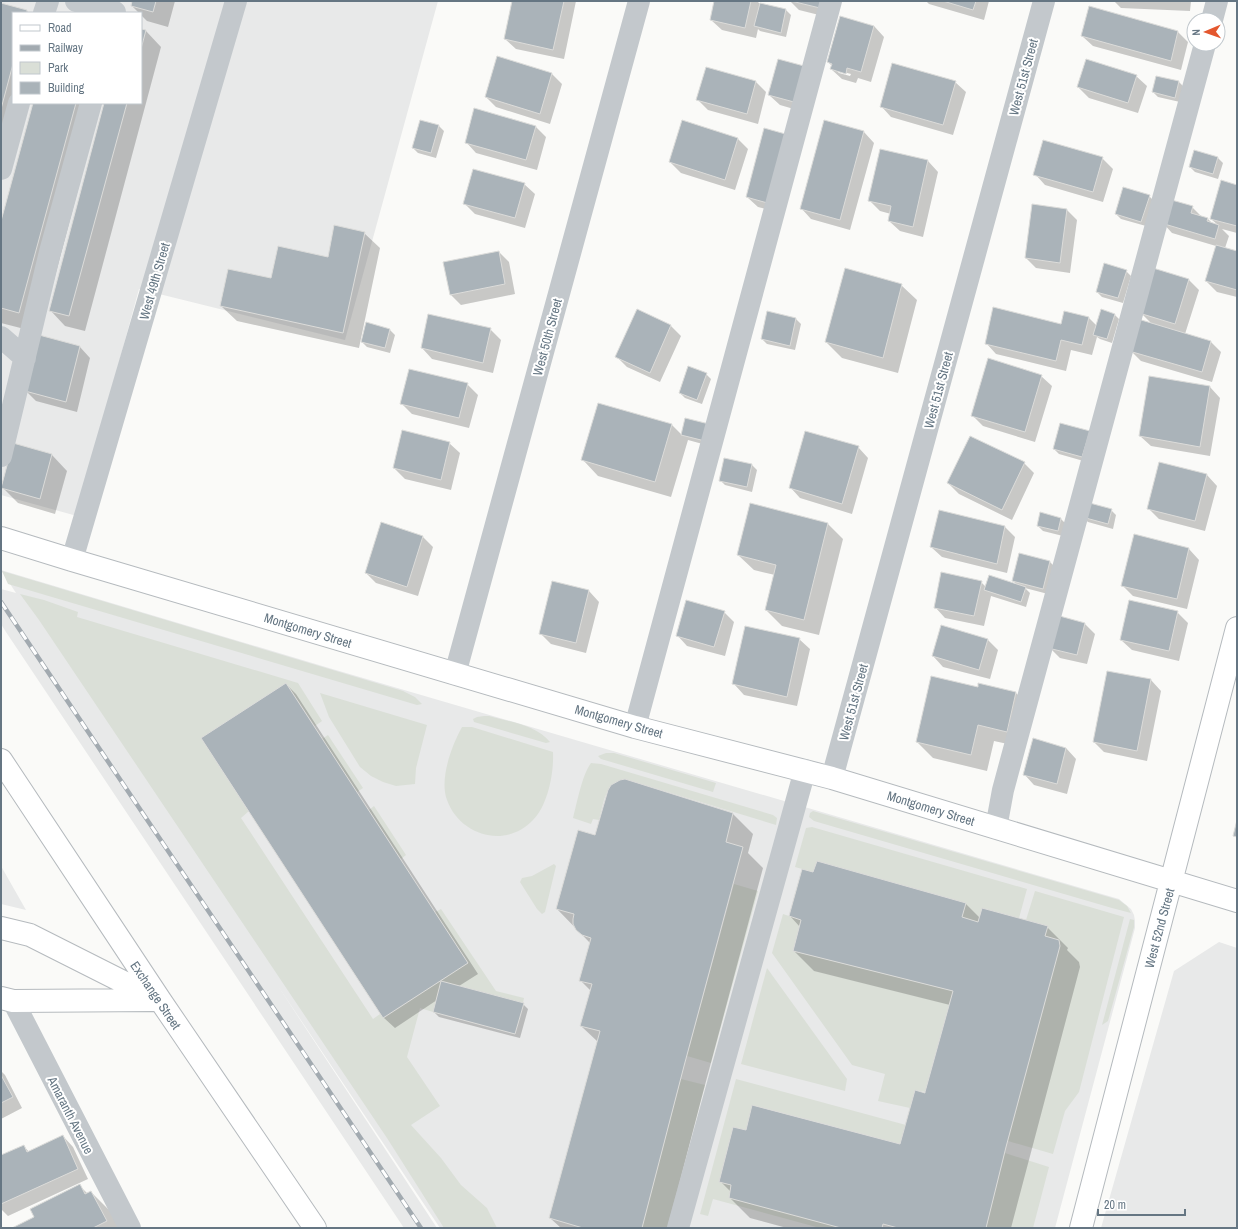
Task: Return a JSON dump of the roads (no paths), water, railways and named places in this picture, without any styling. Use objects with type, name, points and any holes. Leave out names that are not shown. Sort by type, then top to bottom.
[{"type":"main road","name":"Montgomery Street","points":[[1,538],[635,727],[805,770],[1237,901]]},
{"type":"main road","name":"West 52nd Street","points":[[1081,1228],[1237,628]]},
{"type":"main road","name":"Exchange Street","points":[[4,768],[315,1228]]},
{"type":"main road","points":[[1,928],[30,936],[160,1000]]},
{"type":"main road","points":[[7,999],[160,1000]]},
{"type":"street","points":[[44,12],[48,1]]},
{"type":"street","points":[[76,1],[116,9]]},
{"type":"street","name":"West 49th Street","points":[[72,560],[236,1]]},
{"type":"street","name":"West 50th Street","points":[[455,674],[639,1]]},
{"type":"street","points":[[635,727],[831,1]]},
{"type":"street","name":"West 51st Street","points":[[832,778],[1044,1]]},
{"type":"street","points":[[1214,12],[1217,1]]},
{"type":"street","points":[[996,828],[1003,790],[1203,52]]},
{"type":"street","points":[[1,169],[19,104]]},
{"type":"street","points":[[1,456],[50,252],[90,104]]},
{"type":"street","points":[[1,337],[25,358]]},
{"type":"street","points":[[678,1228],[805,770]]},
{"type":"street","name":"Amaranth Avenue","points":[[7,999],[130,1228]]},
{"type":"railway","points":[[1,602],[421,1228]]}]
